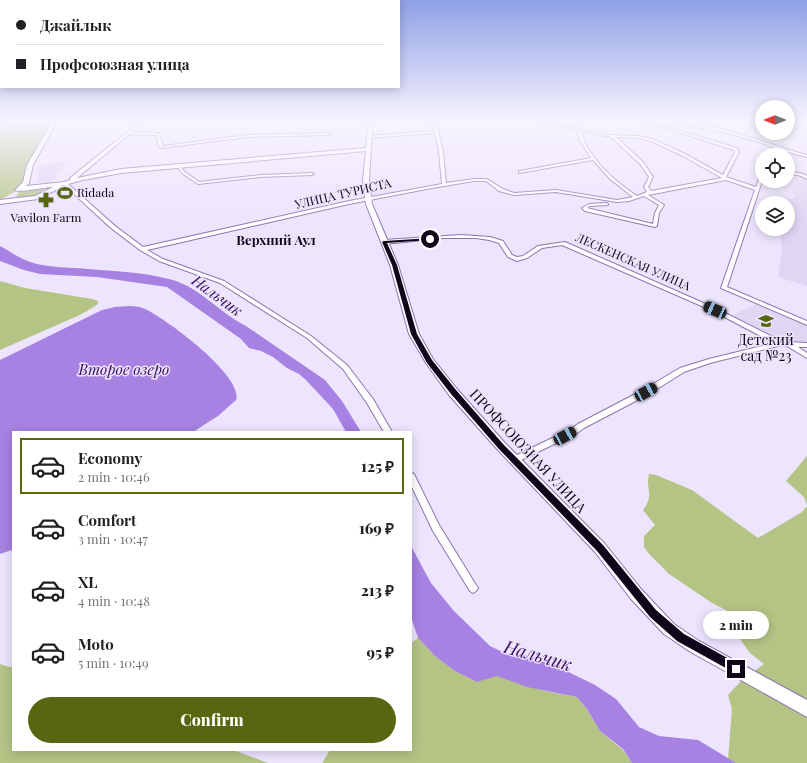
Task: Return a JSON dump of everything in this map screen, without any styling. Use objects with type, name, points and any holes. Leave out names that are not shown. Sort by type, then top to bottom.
[{"type":"street","points":[[15,195],[26,184],[34,157]]},
{"type":"street","points":[[0,201],[15,195],[30,186],[65,184],[99,157]]},
{"type":"street","points":[[15,195],[31,200],[65,184],[82,178],[107,173],[283,157]]},
{"type":"street","name":"ПРОФСОЮЗНАЯ УЛИЦА","points":[[368,157],[366,180],[367,198],[394,265],[414,334],[425,355],[453,392],[514,460],[600,548],[636,594],[669,629],[694,646],[807,709]]},
{"type":"street","points":[[440,157],[444,184]]},
{"type":"street","points":[[611,201],[610,203],[589,205],[584,208],[587,210],[655,226],[657,212],[662,205],[648,194],[646,187],[651,177],[645,166],[635,157]]},
{"type":"street","points":[[687,157],[726,179],[758,189],[724,288],[807,323]]},
{"type":"street","points":[[726,179],[724,177],[734,157]]},
{"type":"street","points":[[520,172],[594,159],[621,188],[636,197]]},
{"type":"street","points":[[179,166],[198,183],[260,176],[312,174]]},
{"type":"street","points":[[795,174],[807,178]]},
{"type":"street","points":[[29,177],[34,184],[48,188],[48,192]]},
{"type":"street","name":"УЛИЦА ТУРИСТА","points":[[142,249],[202,237],[367,198],[474,180],[489,181],[501,190],[510,194],[522,195],[556,191],[611,201],[623,201],[648,194],[726,179]]},
{"type":"street","points":[[65,184],[112,227],[142,249],[167,262],[222,282],[309,337],[345,367],[370,401],[387,431]]},
{"type":"street","name":"ЛЕСКЕНСКАЯ УЛИЦА","points":[[384,242],[483,237],[501,242],[510,256],[517,259],[525,257],[540,247],[556,243],[566,244],[603,262],[728,316],[754,331],[780,343]]},
{"type":"street","points":[[514,460],[574,431],[651,389],[682,370],[709,360],[780,343],[807,345]]},
{"type":"street","points":[[788,344],[807,356]]},
{"type":"street","points":[[412,478],[436,528],[473,588]]},
{"type":"shaded area","points":[[67,162],[52,182],[49,184],[38,182],[37,166]]},
{"type":"shaded area","points":[[803,177],[807,178],[807,286],[778,277],[782,248],[781,236],[795,236],[795,195],[791,193]]},
{"type":"shaded area","name":"Детский сад №23","points":[[759,303],[807,326],[807,343],[801,344],[780,341],[730,316]]},
{"type":"green space","points":[[0,157],[34,157],[29,177],[18,190],[0,200]]},
{"type":"green space","points":[[42,188],[44,192],[34,197],[23,198],[16,196],[24,190]]},
{"type":"green space","points":[[0,281],[25,288],[92,299],[98,301],[98,304],[82,314],[0,350]]},
{"type":"green space","points":[[807,456],[807,505],[804,497],[786,481]]},
{"type":"green space","points":[[649,474],[656,475],[692,490],[758,538],[802,512],[807,506],[807,763],[736,763],[728,759],[732,709],[728,695],[742,680],[764,664],[750,653],[740,639],[737,624],[726,610],[712,603],[669,574],[644,547],[644,536],[655,525],[643,510],[647,505],[649,496]]},
{"type":"green space","points":[[418,638],[436,657],[455,671],[477,682],[497,675],[545,691],[577,697],[587,709],[600,731],[623,750],[632,763],[322,763],[329,751],[412,751],[412,642]]},
{"type":"green space","points":[[0,664],[12,668],[12,751],[236,751],[268,763],[0,763]]},
{"type":"water","points":[[0,246],[22,259],[37,264],[118,271],[149,275],[180,282],[199,293],[226,314],[325,380],[342,401],[360,431],[345,431],[333,409],[299,374],[287,368],[273,357],[261,351],[249,348],[241,339],[167,287],[97,277],[40,274],[0,261]]},
{"type":"water","name":"Второе озеро","points":[[136,306],[145,309],[185,335],[216,363],[228,377],[235,390],[236,400],[218,416],[195,431],[12,431],[12,550],[0,554],[0,360],[102,310],[115,307]]},
{"type":"water","points":[[412,548],[431,583],[453,610],[490,646],[507,654],[550,663],[595,685],[616,699],[639,727],[659,736],[698,740],[736,763],[632,763],[623,749],[600,731],[587,709],[577,697],[527,687],[497,676],[477,682],[455,671],[436,657],[418,638],[412,620]]},
{"type":"place","name":"Ridada","points":[[65,193]]},
{"type":"place","name":"Vavilon Farm","points":[[46,200]]},
{"type":"place","name":"Детский сад №23","points":[[766,321]]},
{"type":"district","name":"Верхний Аул","points":[[276,240]]},
{"type":"route","points":[[430,239],[384,242],[394,265],[414,334],[429,361],[453,392],[501,446],[600,548],[653,614],[680,637],[736,669]]},
{"type":"water label","name":"Нальчик","points":[[217,296]]},
{"type":"water label","name":"Нальчик","points":[[538,656]]}]
